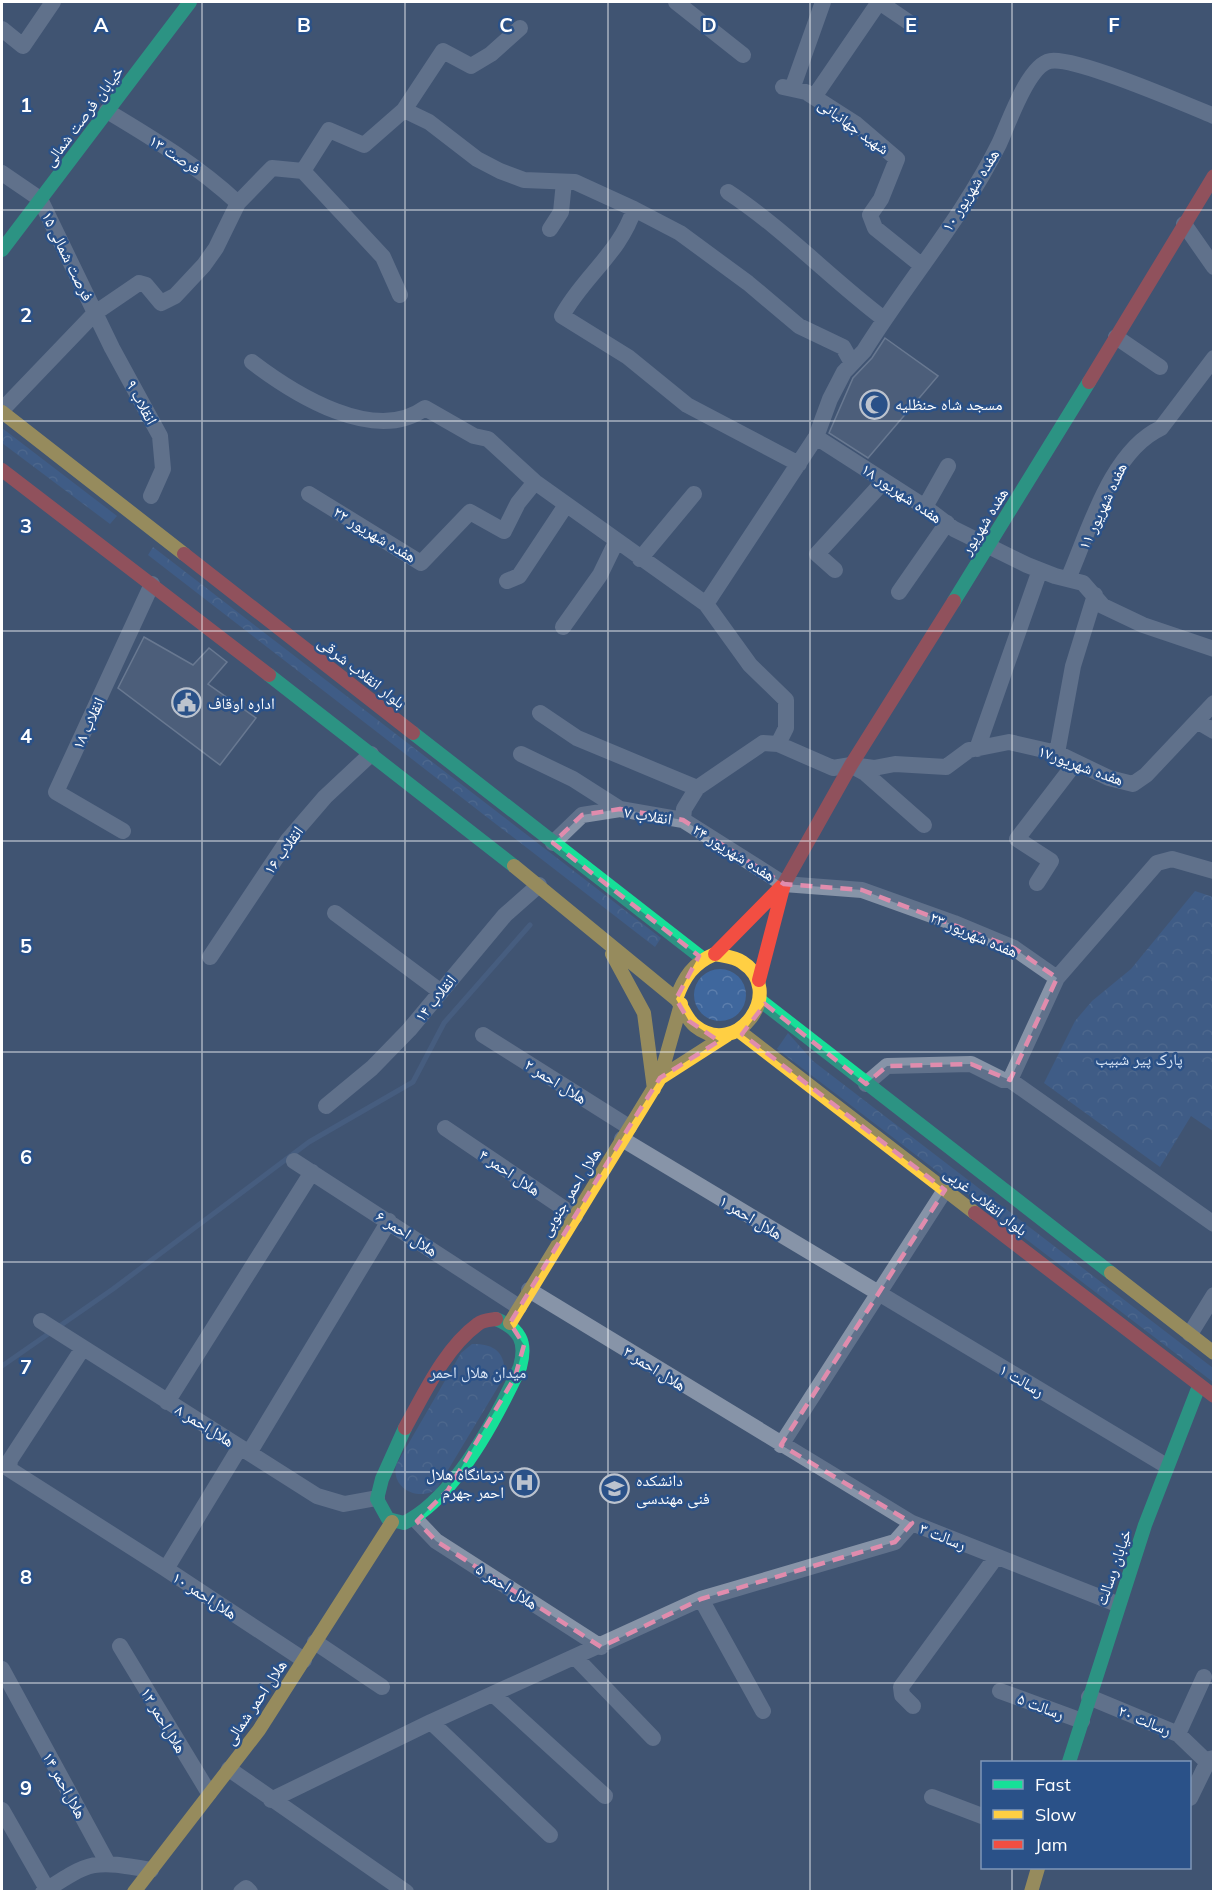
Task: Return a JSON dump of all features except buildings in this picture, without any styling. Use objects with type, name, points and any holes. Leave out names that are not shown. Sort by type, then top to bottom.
[{"type":"main road","name":"خیابان فرصت شمالی","points":[[2,250],[190,2]]},
{"type":"main road","name":"هفده شهریور","points":[[759,980],[784,884],[851,765],[989,545],[1214,176]]},
{"type":"main road","name":"بلوار انقلاب شرقی","points":[[2,411],[553,843],[708,956]]},
{"type":"main road","points":[[2,471],[101,536],[146,579],[539,885],[679,1001],[689,1021],[696,1027],[716,1035],[733,1033],[757,1013],[761,1001],[759,980],[740,959],[708,956],[691,966],[684,978],[679,1001]]},
{"type":"main road","points":[[121,526],[124,518],[123,506]]},
{"type":"main road","points":[[147,541],[168,541]]},
{"type":"main road","points":[[141,558],[146,579]]},
{"type":"main road","name":"هفده شهریور","points":[[708,956],[784,884]]},
{"type":"main road","points":[[605,942],[644,1013],[657,1084]]},
{"type":"main road","name":"هلال احمر جنوبی","points":[[510,1323],[657,1084],[679,1001]]},
{"type":"main road","name":"بلوار انقلاب غربی","points":[[761,1001],[1214,1353]]},
{"type":"main road","name":"هلال احمر جنوبی","points":[[657,1084],[733,1033]]},
{"type":"main road","name":"بلوار انقلاب غربی","points":[[733,1033],[945,1190],[1214,1396]]},
{"type":"main road","points":[[496,1319],[510,1323],[519,1331],[524,1345],[522,1363],[448,1490],[417,1521],[406,1525],[392,1522],[383,1515],[377,1498],[394,1447],[461,1341],[480,1323],[496,1319]]},
{"type":"main road","name":"خیابان رسالت","points":[[1070,1761],[1117,1604],[1165,1465],[1199,1386]]},
{"type":"main road","name":"هلال احمر شمالی","points":[[137,1890],[259,1730],[392,1522]]},
{"type":"main road","points":[[1031,1892],[1038,1869]]},
{"type":"street","points":[[2,29],[23,46],[53,2]]},
{"type":"street","points":[[675,2],[743,55]]},
{"type":"street","name":"شهید جهانبانی","points":[[823,2],[788,88],[814,97],[856,124],[897,159],[881,199],[870,215],[875,228],[921,265]]},
{"type":"street","points":[[814,97],[879,2],[910,24]]},
{"type":"street","points":[[303,171],[329,130],[364,145],[404,110],[443,51],[471,66],[491,54],[520,28]]},
{"type":"street","name":"هفده شهریور ۱۰","points":[[816,437],[830,399],[844,372],[864,351],[986,171],[1020,94],[1043,63],[1053,60],[1105,73],[1214,116]]},
{"type":"street","points":[[404,110],[429,122],[477,159],[500,171],[524,180],[575,182],[605,194],[680,233],[748,283],[800,326],[843,347],[852,363]]},
{"type":"street","name":"فرصت ۱۳","points":[[107,111],[181,155],[209,175],[238,203]]},
{"type":"street","points":[[2,411],[95,313],[139,283],[146,285],[161,303],[175,296],[216,248],[238,203],[272,168],[303,171],[383,257],[399,295]]},
{"type":"street","points":[[2,173],[40,199]]},
{"type":"street","points":[[550,229],[561,212],[564,182]]},
{"type":"street","points":[[728,192],[748,206],[845,290],[884,319]]},
{"type":"street","name":"فرصت شمالی ۱۵","points":[[40,199],[95,313]]},
{"type":"street","points":[[634,209],[630,224],[617,244],[587,283],[571,299],[562,316],[628,357],[687,405],[799,464]]},
{"type":"street","points":[[1184,224],[1214,267]]},
{"type":"street","name":"انقلاب ۹","points":[[95,313],[160,436],[163,469],[151,496]]},
{"type":"street","points":[[1116,337],[1160,367]]},
{"type":"street","name":"هفده شهریور ۱۱","points":[[1068,579],[1121,461],[1150,433],[1161,428],[1214,357]]},
{"type":"street","points":[[252,362],[288,389],[370,421],[395,422],[415,416],[425,408],[474,436],[488,439],[535,482],[706,604],[750,665],[786,700],[786,728],[778,744]]},
{"type":"street","points":[[706,604],[816,437]]},
{"type":"street","name":"هفده شهریور ۱۸","points":[[816,437],[926,507],[947,523],[1040,570],[1083,583],[1103,606],[1143,625],[1214,649]]},
{"type":"street","points":[[926,507],[948,466]]},
{"type":"street","points":[[835,570],[817,554],[884,481]]},
{"type":"street","name":"هفده شهریور ۲۲","points":[[309,494],[421,563],[470,512],[504,531],[518,503],[535,482]]},
{"type":"street","points":[[640,559],[694,494]]},
{"type":"street","points":[[507,581],[519,576],[566,505]]},
{"type":"street","points":[[898,592],[947,523]]},
{"type":"street","points":[[563,627],[600,575],[616,542]]},
{"type":"street","points":[[977,749],[1040,570]]},
{"type":"street","name":"انقلاب ۱۸","points":[[123,831],[56,792],[146,579]]},
{"type":"street","points":[[1057,753],[1073,666],[1095,595]]},
{"type":"street","name":"هفده شهریور۱۷","points":[[851,765],[946,767],[969,750],[1009,742],[1057,753],[1109,778],[1133,784],[1146,775],[1214,703]]},
{"type":"street","points":[[540,713],[577,738],[697,788],[763,743],[778,744],[833,768],[851,765],[864,773],[924,825]]},
{"type":"street","points":[[1197,721],[1214,730]]},
{"type":"street","name":"انقلاب ۱۶","points":[[210,957],[288,840],[325,797],[371,754]]},
{"type":"street","points":[[521,754],[573,778],[620,809]]},
{"type":"street","points":[[1037,883],[1052,861],[1017,839],[1076,762]]},
{"type":"street","name":"هفده شهریور ۲۴","points":[[697,788],[684,809],[682,820],[784,884]]},
{"type":"street","name":"انقلاب ۷","points":[[553,843],[582,815],[620,809],[682,820]]},
{"type":"street","points":[[1010,1080],[1057,978],[1157,863],[1172,859],[1214,871]]},
{"type":"street","name":"هفده شهریور ۲۳","points":[[784,884],[862,890],[1014,948],[1057,978]]},
{"type":"street","name":"انقلاب ۱۴","points":[[326,1106],[372,1068],[409,1030],[505,915],[539,885]]},
{"type":"street","points":[[335,913],[441,992]]},
{"type":"street","name":"هلال احمر ۲","points":[[483,1035],[626,1133]]},
{"type":"street","points":[[866,1084],[887,1066],[971,1064],[1003,1080],[1010,1080],[1214,1224]]},
{"type":"street","name":"هلال احمر ۴","points":[[445,1128],[574,1216]]},
{"type":"street","name":"هلال احمر ۱","points":[[626,1133],[880,1294]]},
{"type":"street","name":"هلال احمر ۶","points":[[294,1161],[519,1307]]},
{"type":"street","points":[[167,1402],[312,1172]]},
{"type":"street","points":[[781,1445],[945,1190]]},
{"type":"street","name":"هلال‌احمر ۱۰","points":[[304,1660],[166,1569],[389,1221]]},
{"type":"street","name":"هلال احمر ۳","points":[[529,1290],[781,1445]]},
{"type":"street","name":"رسالت ۱","points":[[880,1294],[1165,1465]]},
{"type":"street","points":[[1190,1334],[1214,1295]]},
{"type":"street","name":"هلال‌احمر ۸","points":[[41,1321],[317,1496],[344,1504],[377,1498]]},
{"type":"street","points":[[83,1347],[10,1460],[9,1469],[166,1569]]},
{"type":"street","name":"رسالت ۳","points":[[781,1445],[912,1523],[1117,1604]]},
{"type":"street","name":"هلال احمر ۵","points":[[417,1521],[436,1541],[601,1647]]},
{"type":"street","points":[[272,1800],[431,1722],[601,1647],[701,1599],[894,1542],[912,1523]]},
{"type":"street","points":[[913,1706],[902,1695],[901,1687],[996,1557]]},
{"type":"street","points":[[701,1599],[763,1712]]},
{"type":"street","points":[[315,1642],[382,1687]]},
{"type":"street","name":"هلال‌احمر ۱۲","points":[[120,1646],[209,1793]]},
{"type":"street","points":[[574,1657],[653,1738]]},
{"type":"street","name":"هلال‌احمر ۱۴","points":[[2,1669],[107,1862]]},
{"type":"street","name":"رسالت ۲۰","points":[[1089,1697],[1178,1734],[1204,1677]]},
{"type":"street","name":"رسالت ۵","points":[[1000,1690],[1082,1721]]},
{"type":"street","points":[[494,1695],[605,1796]]},
{"type":"street","points":[[431,1722],[550,1835]]},
{"type":"street","points":[[1178,1734],[1211,1760],[1191,1796]]},
{"type":"street","points":[[230,1769],[406,1892]]},
{"type":"street","points":[[932,1797],[981,1816]]},
{"type":"street","points":[[2,1810],[45,1890],[81,1866],[107,1862],[151,1870]]},
{"type":"street","points":[[241,1892],[246,1888],[250,1892]]},
{"type":"highlighted area","points":[[620,809],[683,820],[784,884],[862,890],[1014,948],[1057,978],[1010,1080],[971,1064],[887,1066],[866,1084],[765,1004],[742,1034],[945,1190],[781,1445],[912,1523],[895,1542],[701,1599],[601,1647],[436,1541],[417,1521],[448,1490],[515,1377],[524,1345],[510,1323],[629,1127],[660,1078],[719,1041],[689,1021],[676,999],[699,956],[553,843],[582,815]]},
{"type":"green space","points":[[2,428],[117,516],[110,524],[2,443]]},
{"type":"green space","points":[[153,547],[661,938],[655,947],[148,555]]},
{"type":"green space","name":"پارک پیر شبیب","points":[[1195,891],[1213,897],[1213,1131],[1191,1116],[1160,1167],[1044,1083],[1075,1021],[1092,1001],[1131,969]]},
{"type":"green space","points":[[715,969],[725,969],[739,976],[746,995],[739,1014],[725,1021],[715,1021],[705,1017],[698,1010],[694,1000],[694,990],[698,980],[705,973]]},
{"type":"green space","points":[[788,1033],[813,1061],[1213,1368],[1213,1382],[777,1049]]},
{"type":"green space","name":"میدان هلال احمر","points":[[472,1344],[487,1346],[498,1352],[503,1362],[504,1377],[436,1490],[429,1493],[414,1493],[401,1486],[397,1480],[396,1465],[461,1353]]},
{"type":"waterway","points":[[2,1366],[113,1289],[309,1142],[413,1082],[444,1023],[530,925]]},
{"type":"traffic: fast","points":[[2,250],[190,2]]},
{"type":"traffic: fast","points":[[954,601],[1089,382]]},
{"type":"traffic: fast","points":[[269,675],[514,866]]},
{"type":"traffic: fast","points":[[413,733],[702,958]]},
{"type":"traffic: fast","points":[[761,1001],[1111,1273]]},
{"type":"traffic: fast","points":[[405,1428],[382,1479],[377,1499],[388,1519],[404,1523],[423,1511],[457,1476],[486,1433],[520,1367],[523,1350],[520,1337],[511,1327],[496,1319]]},
{"type":"traffic: fast","points":[[1069,1761],[1145,1525],[1199,1386]]},
{"type":"traffic: slow","points":[[2,412],[184,554]]},
{"type":"traffic: slow","points":[[514,866],[676,999]]},
{"type":"traffic: slow","points":[[612,954],[644,1013],[654,1089]]},
{"type":"traffic: slow","points":[[715,954],[742,962],[755,974],[760,989],[758,1004],[751,1018],[740,1028],[726,1034],[711,1034],[695,1026],[676,999],[682,984],[695,966],[715,954]]},
{"type":"traffic: slow","points":[[681,1004],[660,1078],[727,1035]]},
{"type":"traffic: slow","points":[[739,1031],[975,1213]]},
{"type":"traffic: slow","points":[[510,1323],[660,1078]]},
{"type":"traffic: slow","points":[[1111,1273],[1214,1353]]},
{"type":"traffic: slow","points":[[134,1892],[259,1730],[392,1522]]},
{"type":"traffic: slow","points":[[1031,1892],[1038,1869]]},
{"type":"traffic: jam","points":[[1089,382],[1214,176]]},
{"type":"traffic: jam","points":[[2,470],[269,675]]},
{"type":"traffic: jam","points":[[184,554],[413,733]]},
{"type":"traffic: jam","points":[[784,884],[851,765],[954,601]]},
{"type":"traffic: jam","points":[[715,954],[784,884],[759,980]]},
{"type":"traffic: jam","points":[[975,1213],[1214,1396]]},
{"type":"traffic: jam","points":[[405,1428],[436,1372],[455,1346],[480,1323],[496,1319]]},
{"type":"place","name":"مسجد شاه حنظلیه","points":[[874,404]]},
{"type":"place","name":"اداره اوقاف","points":[[187,703]]},
{"type":"place","name":"درمانگاه هلال احمر جهرم","points":[[525,1483]]},
{"type":"place","name":"دانشکده فنی مهندسی","points":[[615,1489]]}]
